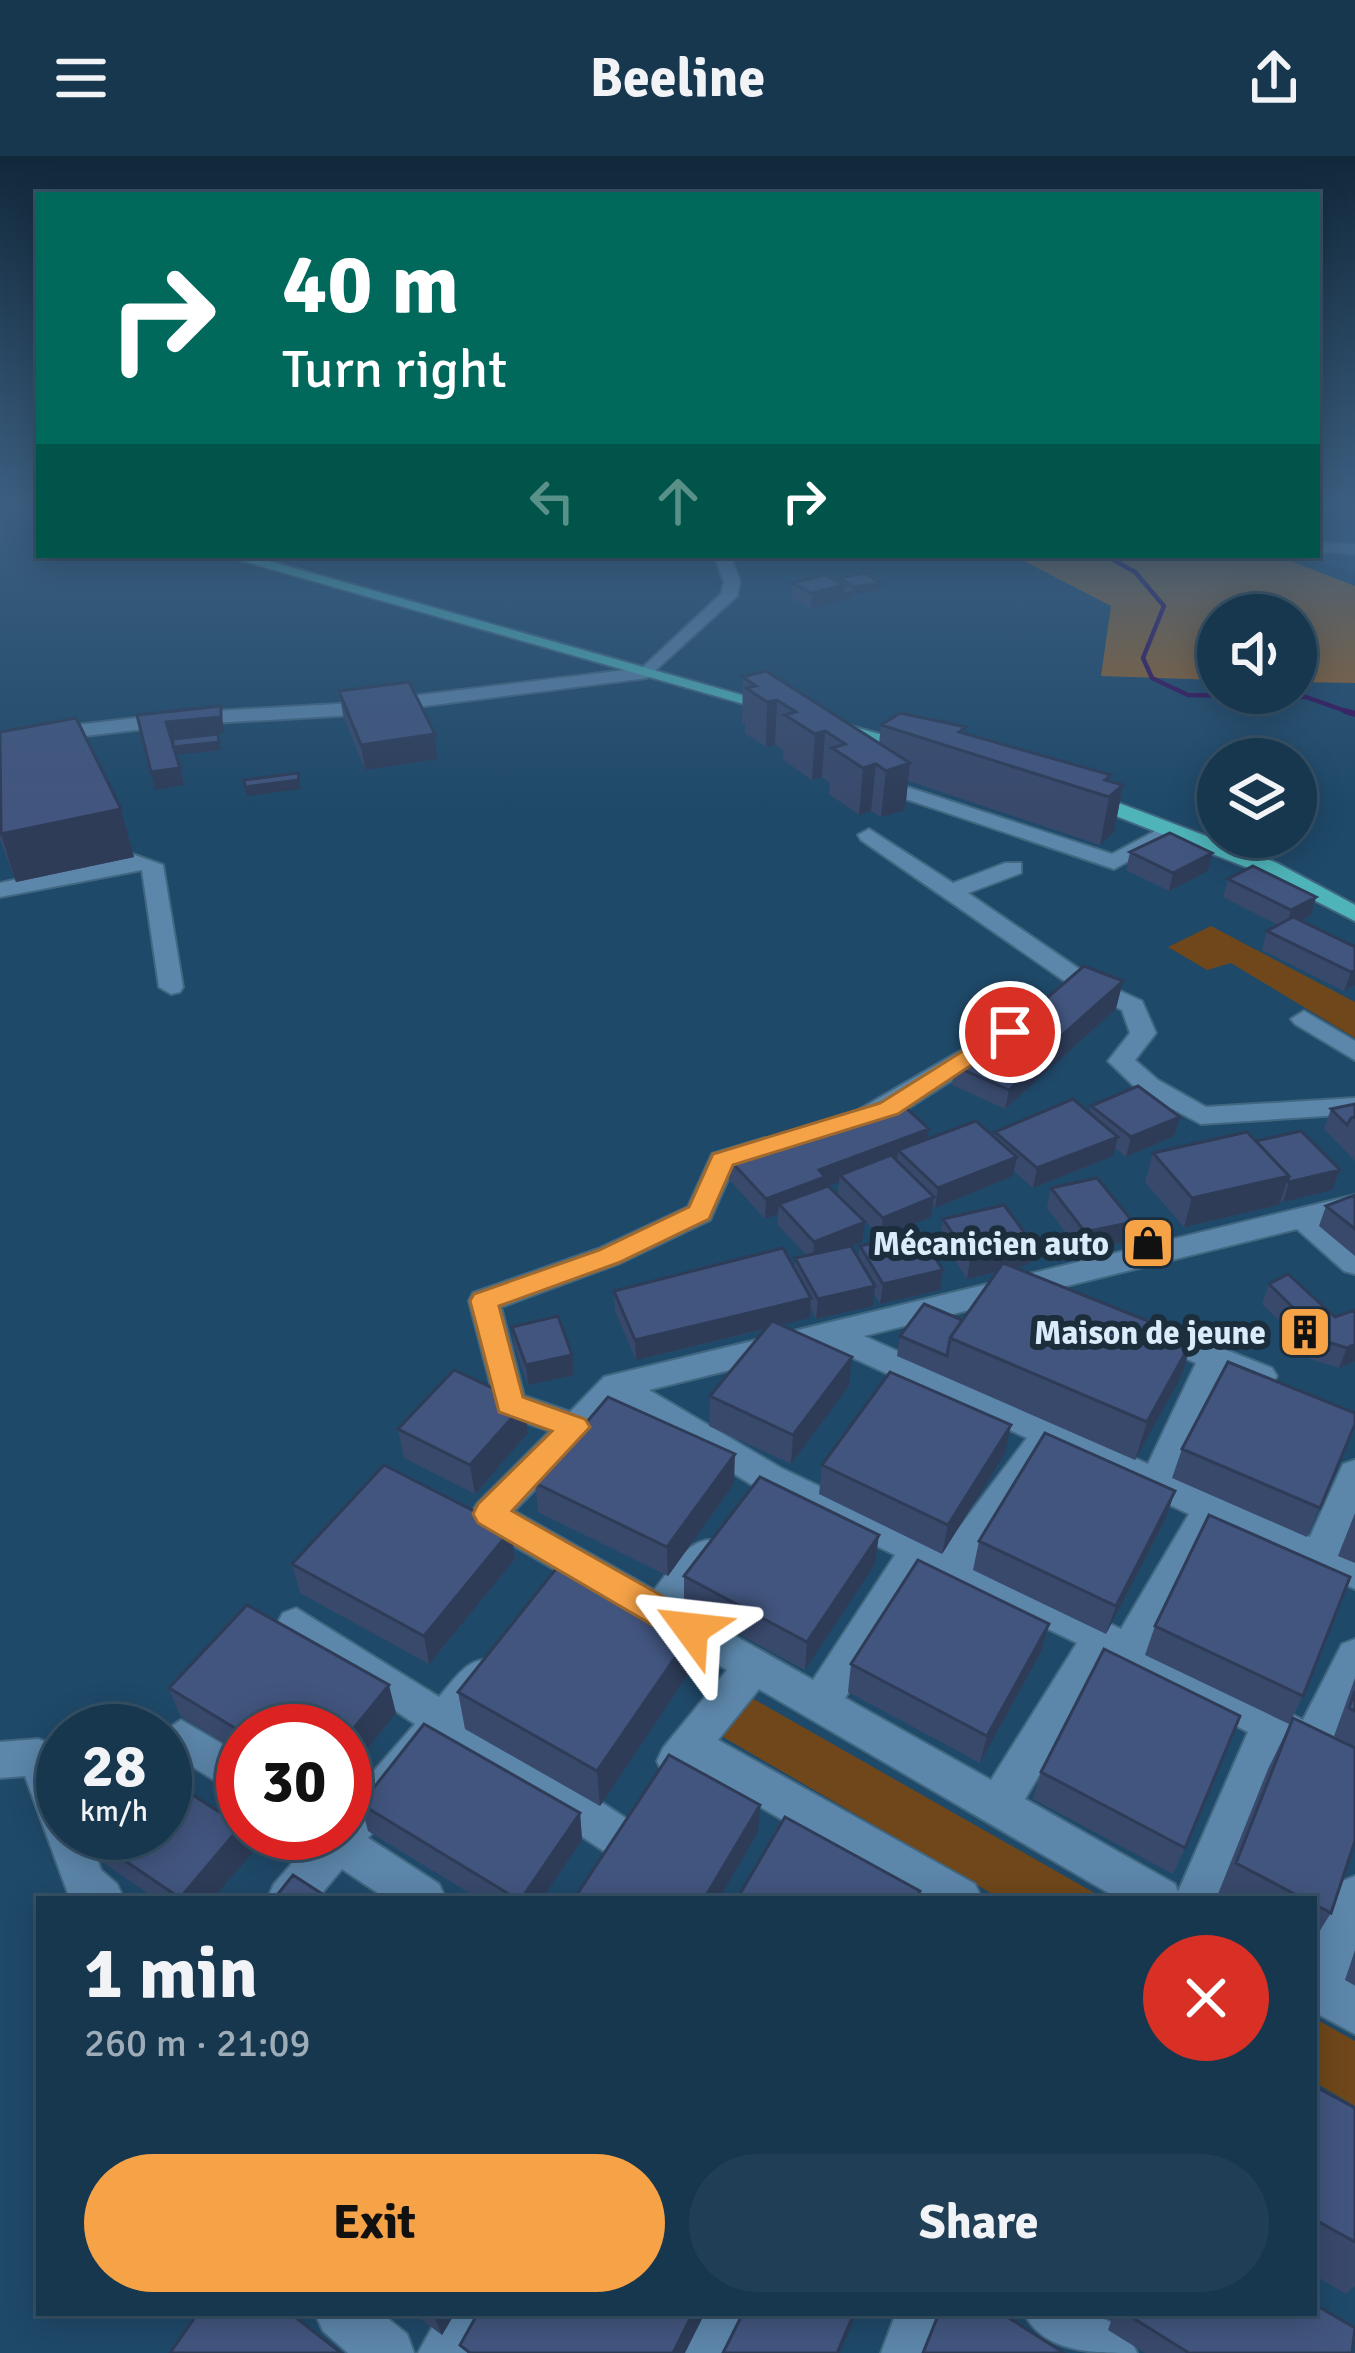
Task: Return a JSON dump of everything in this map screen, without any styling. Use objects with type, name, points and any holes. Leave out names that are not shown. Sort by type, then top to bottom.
[{"type":"main road","points":[[409,606],[940,754]]},
{"type":"main road","points":[[1051,785],[1177,829],[1269,868],[1355,914]]},
{"type":"street","points":[[0,740],[354,709],[647,673],[719,606]]},
{"type":"street","points":[[0,758],[97,729]]},
{"type":"street","points":[[886,786],[1114,862],[1177,829]]},
{"type":"street","points":[[869,836],[1085,984],[1133,1006],[1143,1033],[1121,1061],[1149,1086],[1201,1115],[1355,1106]]},
{"type":"street","points":[[0,890],[132,861],[152,865],[172,988]]},
{"type":"street","points":[[950,892],[1013,868]]},
{"type":"street","points":[[826,1128],[889,1108],[1085,984]]},
{"type":"street","points":[[1304,1019],[1355,1052]]},
{"type":"street","points":[[1115,1106],[1149,1086]]},
{"type":"street","points":[[574,1427],[510,1404],[484,1301],[608,1256],[700,1213],[722,1160],[785,1140]]},
{"type":"street","points":[[1155,1896],[489,1514],[616,1386],[1041,1286],[1355,1204]]},
{"type":"street","points":[[1303,1218],[1355,1264]]},
{"type":"street","points":[[1041,1286],[1084,1304]]},
{"type":"street","points":[[1128,1322],[1295,1390]]},
{"type":"street","points":[[830,1334],[1355,1574]]},
{"type":"street","points":[[1156,1483],[1215,1357]]},
{"type":"street","points":[[874,1403],[904,1367]]},
{"type":"street","points":[[616,1386],[933,1558],[1355,1767]]},
{"type":"street","points":[[820,1703],[933,1558],[1049,1434]]},
{"type":"street","points":[[1319,1558],[1355,1474]]},
{"type":"street","points":[[659,1611],[735,1520],[794,1482]]},
{"type":"street","points":[[998,1806],[1211,1508]]},
{"type":"street","points":[[547,1600],[577,1564]]},
{"type":"street","points":[[296,1624],[440,1724],[623,1840]]},
{"type":"street","points":[[372,1796],[516,1635]]},
{"type":"street","points":[[1311,1745],[1355,1656]]},
{"type":"street","points":[[596,1880],[689,1744],[754,1666]]},
{"type":"street","points":[[1198,1896],[1271,1726]]},
{"type":"street","points":[[689,1744],[948,1896]]},
{"type":"street","points":[[0,1760],[36,1757]]},
{"type":"street","points":[[775,1843],[797,1806]]},
{"type":"street","points":[[77,1860],[86,1884],[99,1896]]},
{"type":"street","points":[[291,1896],[316,1860]]},
{"type":"street","points":[[365,1860],[419,1896]]},
{"type":"street","points":[[1329,1996],[1355,1898]]},
{"type":"street","points":[[345,2316],[388,2353]]},
{"type":"street","points":[[444,2353],[469,2316]]},
{"type":"street","points":[[706,2353],[725,2316]]},
{"type":"street","points":[[907,2353],[921,2316]]},
{"type":"street","points":[[1055,2316],[1111,2353]]},
{"type":"shaded area","points":[[1110,606],[1197,606],[1197,679],[1101,676]]},
{"type":"shaded area","points":[[1317,606],[1355,606],[1355,683],[1317,682]]},
{"type":"shaded area","points":[[1211,926],[1355,1002],[1355,1038],[1231,963],[1207,970],[1168,947]]},
{"type":"shaded area","points":[[750,1697],[1100,1896],[996,1896],[723,1737]]},
{"type":"shaded area","points":[[1317,2020],[1355,2041],[1355,2106],[1317,2084]]},
{"type":"building","points":[[766,671],[910,763],[886,771],[876,764],[863,768],[832,748],[845,744],[825,731],[815,734],[785,715],[796,712],[746,688],[756,686],[743,677]]},
{"type":"building","points":[[409,682],[435,734],[361,745],[339,691]]},
{"type":"building","points":[[221,706],[221,717],[166,722],[180,768],[151,772],[137,715]]},
{"type":"building","points":[[900,713],[966,727],[959,732],[1111,775],[1105,780],[1123,785],[1109,797],[881,725]]},
{"type":"building","points":[[76,718],[121,809],[1,834],[0,732]]},
{"type":"building","points":[[218,734],[219,742],[173,747],[173,739]]},
{"type":"building","points":[[298,773],[299,780],[245,787],[244,780]]},
{"type":"building","points":[[1170,833],[1197,846],[1197,858],[1202,858],[1173,873],[1130,852]]},
{"type":"building","points":[[1253,866],[1316,897],[1291,910],[1228,879]]},
{"type":"building","points":[[1293,917],[1355,947],[1355,970],[1267,931]]},
{"type":"building","points":[[1084,966],[1123,981],[1042,1053],[1003,1036]]},
{"type":"building","points":[[980,1045],[1010,1059],[1017,1052],[1040,1062],[1009,1090],[955,1066]]},
{"type":"building","points":[[1138,1086],[1180,1117],[1131,1137],[1091,1106]]},
{"type":"building","points":[[895,1098],[929,1129],[819,1170],[825,1177],[766,1199],[727,1157]]},
{"type":"building","points":[[1073,1099],[1118,1137],[1037,1168],[995,1132]]},
{"type":"building","points":[[1355,1104],[1355,1117],[1347,1125],[1331,1109]]},
{"type":"building","points":[[976,1121],[1017,1157],[938,1188],[898,1150]]},
{"type":"building","points":[[1301,1131],[1340,1170],[1289,1182],[1289,1176],[1256,1141]]},
{"type":"building","points":[[1247,1132],[1289,1176],[1192,1198],[1153,1153]]},
{"type":"building","points":[[891,1155],[934,1197],[883,1218],[840,1175]]},
{"type":"building","points":[[1097,1178],[1133,1222],[1085,1232],[1051,1188]]},
{"type":"building","points":[[828,1186],[865,1222],[814,1242],[779,1204]]},
{"type":"building","points":[[1355,1195],[1355,1229],[1326,1206]]},
{"type":"building","points":[[1004,1205],[1033,1244],[970,1259],[943,1219]]},
{"type":"building","points":[[919,1233],[943,1270],[883,1284],[860,1246]]},
{"type":"building","points":[[851,1246],[875,1286],[818,1299],[795,1258]]},
{"type":"building","points":[[783,1248],[811,1298],[635,1340],[614,1291]]},
{"type":"building","points":[[1003,1263],[1193,1339],[1147,1422],[950,1338]]},
{"type":"building","points":[[1288,1274],[1335,1317],[1355,1310],[1355,1344],[1347,1348],[1318,1339],[1314,1328],[1269,1284]]},
{"type":"building","points":[[924,1304],[962,1320],[950,1338],[947,1356],[900,1336]]},
{"type":"building","points":[[558,1316],[572,1355],[526,1365],[512,1327]]},
{"type":"building","points":[[772,1321],[852,1357],[793,1435],[710,1396]]},
{"type":"building","points":[[1228,1362],[1355,1413],[1355,1424],[1320,1508],[1182,1449]]},
{"type":"building","points":[[454,1370],[525,1403],[470,1465],[398,1429]]},
{"type":"building","points":[[890,1372],[1011,1425],[948,1525],[822,1465]]},
{"type":"building","points":[[608,1397],[735,1454],[667,1547],[535,1483]]},
{"type":"building","points":[[1045,1433],[1175,1491],[1116,1606],[979,1541]]},
{"type":"building","points":[[384,1465],[511,1530],[424,1636],[292,1564]]},
{"type":"building","points":[[760,1477],[879,1535],[807,1642],[684,1576]]},
{"type":"building","points":[[1209,1515],[1350,1577],[1303,1696],[1155,1626]]},
{"type":"building","points":[[563,1560],[696,1627],[597,1771],[458,1692]]},
{"type":"building","points":[[918,1560],[1049,1624],[987,1736],[851,1664]]},
{"type":"building","points":[[247,1605],[389,1685],[372,1706],[216,1704],[216,1717],[169,1688]]},
{"type":"building","points":[[1104,1649],[1240,1716],[1185,1848],[1041,1772]]},
{"type":"building","points":[[1293,1718],[1355,1748],[1355,1841],[1331,1913],[1317,1906],[1317,1896],[1298,1896],[1236,1863]]},
{"type":"building","points":[[424,1724],[580,1813],[523,1896],[512,1896],[372,1811],[372,1790]]},
{"type":"building","points":[[669,1755],[760,1805],[706,1896],[576,1896]]},
{"type":"building","points":[[192,1794],[216,1810],[216,1856],[177,1896],[124,1860],[192,1860]]},
{"type":"building","points":[[785,1817],[920,1891],[918,1896],[739,1896]]},
{"type":"building","points":[[293,1875],[325,1896],[276,1896]]},
{"type":"building","points":[[1317,2088],[1355,2108],[1355,2242],[1317,2221]]},
{"type":"building","points":[[1317,2306],[1355,2328],[1352,2353],[1189,2353],[1130,2316],[1317,2316]]},
{"type":"building","points":[[196,2316],[294,2316],[341,2353],[170,2353]]},
{"type":"building","points":[[476,2316],[692,2316],[673,2353],[470,2353],[460,2345]]},
{"type":"building","points":[[742,2316],[853,2316],[837,2353],[723,2353]]},
{"type":"building","points":[[938,2316],[1006,2316],[1064,2353],[923,2353]]},
{"type":"waterway","points":[[1164,606],[1143,658],[1152,678],[1188,695],[1306,697],[1348,712]]},
{"type":"waterway","points":[[1348,712],[1355,714]]},
{"type":"waterway","points":[[1348,712],[1354,714]]},
{"type":"place","name":"Mécanicien auto","points":[[1148,1243]]},
{"type":"place","name":"Maison de jeune","points":[[1305,1332]]},
{"type":"route","points":[[691,1629],[489,1514],[574,1427],[510,1404],[484,1301],[608,1256],[700,1213],[722,1160],[889,1108],[1010,1032]]}]
